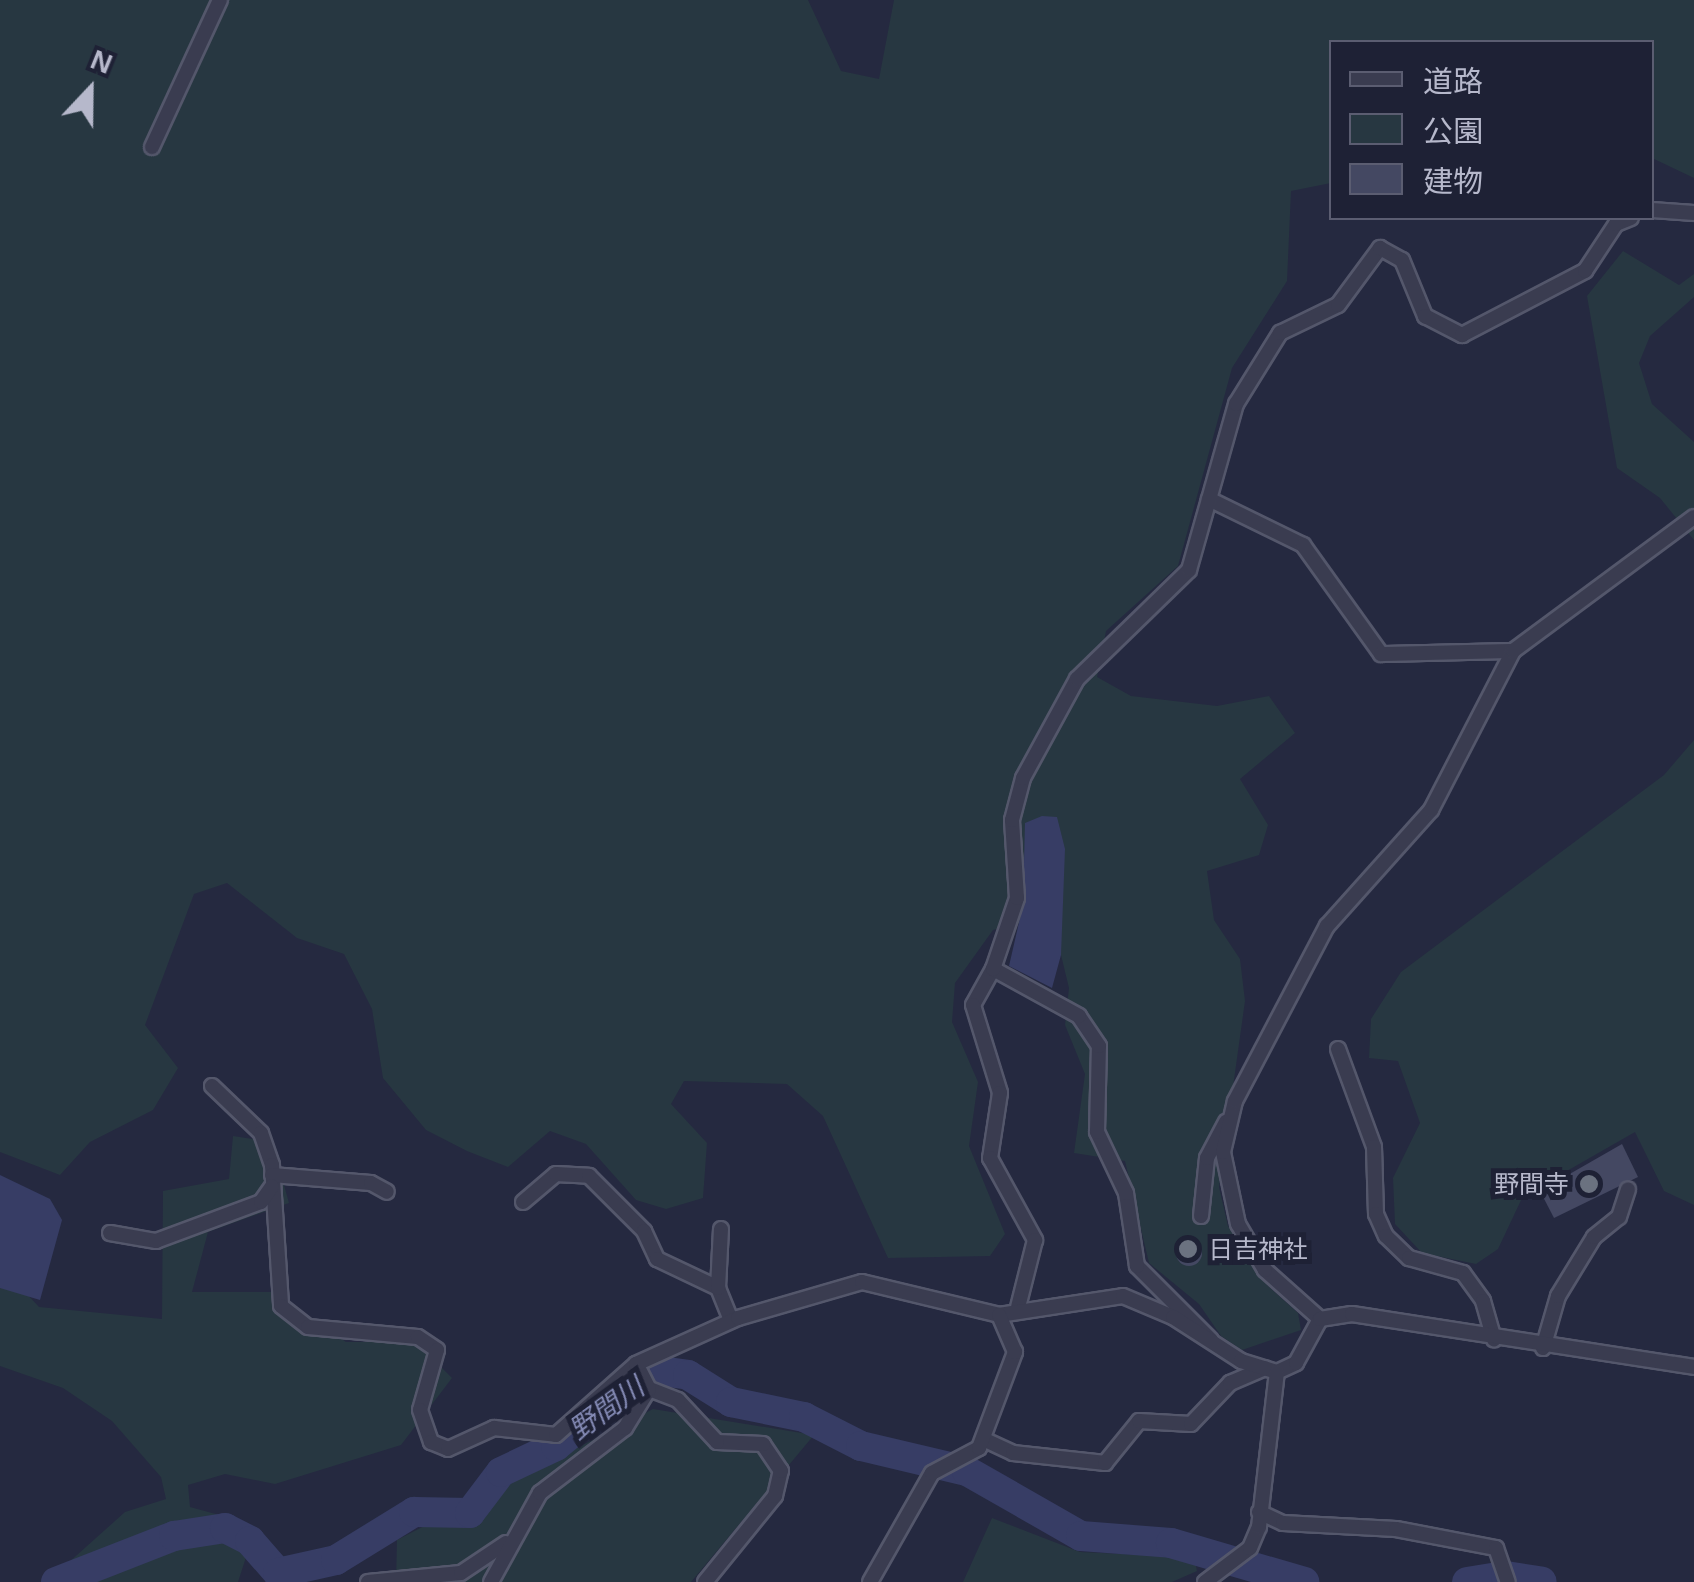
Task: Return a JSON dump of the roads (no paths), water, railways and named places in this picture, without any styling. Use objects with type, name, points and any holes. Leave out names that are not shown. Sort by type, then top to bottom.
[{"type":"street","points":[[152,147],[220,0]]},
{"type":"street","points":[[1654,210],[1694,213]]},
{"type":"street","points":[[1018,1307],[1035,1240],[990,1158],[1000,1093],[973,1005],[993,969],[1017,898],[1012,820],[1023,778],[1077,679],[1189,570],[1209,498],[1212,466],[1257,363],[1301,318],[1338,305],[1380,248],[1402,260],[1425,316],[1462,336],[1585,271],[1616,224],[1626,220]]},
{"type":"street","points":[[1209,498],[1303,545],[1381,654],[1513,651]]},
{"type":"street","points":[[1201,1216],[1208,1158],[1328,926],[1431,810],[1513,651],[1694,517]]},
{"type":"street","points":[[993,969],[1079,1016],[1099,1046],[1098,1132],[1126,1193],[1137,1266],[1211,1340]]},
{"type":"street","points":[[1338,1048],[1374,1147],[1376,1214],[1386,1236],[1409,1258],[1463,1273],[1484,1301],[1494,1339]]},
{"type":"street","points":[[212,1086],[260,1133],[272,1180],[281,1306],[308,1327],[418,1337],[437,1350],[420,1410],[431,1442],[448,1449],[494,1428],[556,1435],[636,1364],[731,1321],[862,1282],[999,1316],[1018,1307],[1122,1296],[1271,1370]]},
{"type":"street","points":[[1232,1112],[1223,1152],[1238,1224],[1265,1270],[1320,1319]]},
{"type":"street","points":[[523,1202],[556,1174],[590,1176],[644,1231],[657,1259],[718,1288]]},
{"type":"street","points":[[272,1180],[371,1183],[387,1192]]},
{"type":"street","points":[[110,1233],[156,1241],[261,1202],[272,1180]]},
{"type":"street","points":[[1543,1348],[1558,1296],[1594,1237],[1619,1217],[1628,1189]]},
{"type":"street","points":[[722,1229],[718,1288],[731,1321]]},
{"type":"street","points":[[1320,1319],[1352,1314],[1543,1348],[1694,1367]]},
{"type":"street","points":[[870,1582],[932,1473],[983,1439],[1014,1352],[999,1316]]},
{"type":"street","points":[[983,1439],[1014,1453],[1105,1462],[1139,1421],[1191,1424],[1230,1382],[1296,1363],[1320,1319]]},
{"type":"street","points":[[636,1364],[649,1390],[678,1400],[717,1442],[762,1444],[781,1471],[775,1496],[705,1582]]},
{"type":"street","points":[[1205,1582],[1250,1548],[1259,1512],[1271,1370]]},
{"type":"street","points":[[491,1582],[509,1540],[540,1493],[625,1428],[649,1390]]},
{"type":"street","points":[[1259,1512],[1283,1523],[1360,1524],[1496,1548],[1508,1582]]},
{"type":"street","points":[[368,1582],[461,1573],[509,1540]]},
{"type":"water","points":[[1042,816],[1057,817],[1065,849],[1061,955],[1052,988],[1009,966],[1023,905],[1025,823]]},
{"type":"water","points":[[0,1175],[50,1199],[62,1220],[40,1300],[0,1288]]},
{"type":"waterway","name":"野間川","points":[[56,1582],[174,1536],[225,1528],[250,1541],[278,1573],[336,1560],[414,1512],[470,1513],[501,1472],[556,1446],[628,1387],[661,1371],[688,1375],[731,1402],[804,1417],[861,1446],[967,1471],[1081,1536],[1171,1543],[1304,1582]]},
{"type":"waterway","name":"野間川","points":[[1467,1582],[1506,1576],[1542,1582]]},
{"type":"place","name":"野間寺","points":[[1589,1184]]},
{"type":"place","name":"日吉神社","points":[[1188,1249]]}]
